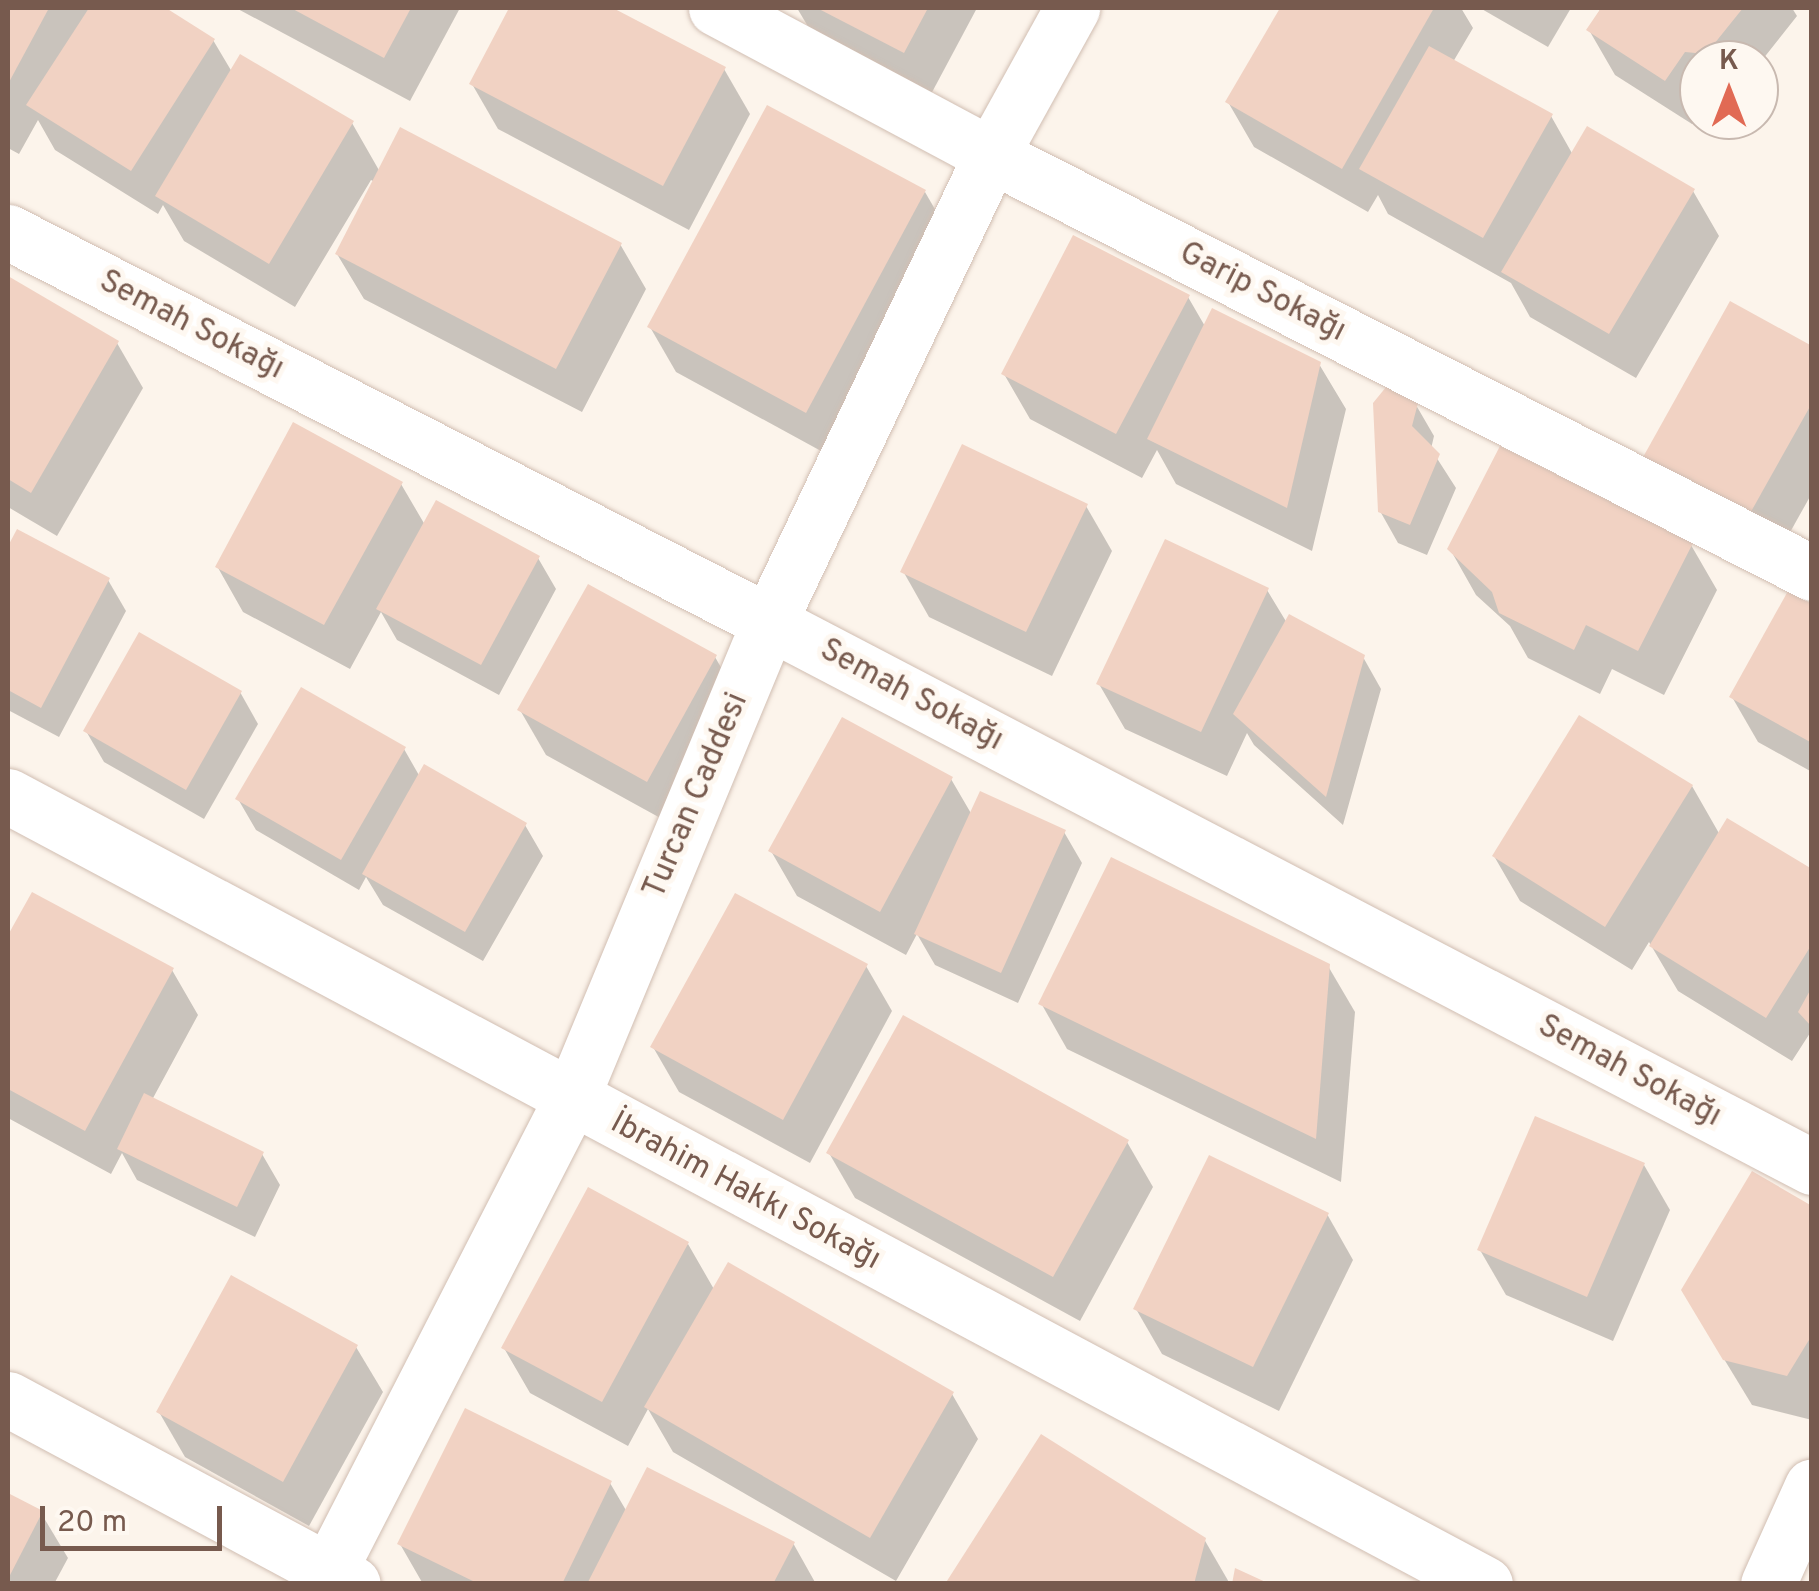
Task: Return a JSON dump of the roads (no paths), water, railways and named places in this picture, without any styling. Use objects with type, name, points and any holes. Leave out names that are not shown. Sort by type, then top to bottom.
[{"type":"street","name":"Garip Sokağı","points":[[716,8],[992,155],[1812,573]]},
{"type":"street","name":"Turcan Caddesi","points":[[335,1579],[571,1100],[769,622],[992,155],[1072,8]]},
{"type":"street","name":"Semah Sokağı","points":[[8,232],[769,622],[1812,1168]]},
{"type":"street","name":"İbrahim Hakkı Sokağı","points":[[8,796],[571,1100],[1484,1584]]},
{"type":"street","points":[[8,1400],[335,1579]]},
{"type":"street","points":[[1768,1584],[1812,1486]]}]
